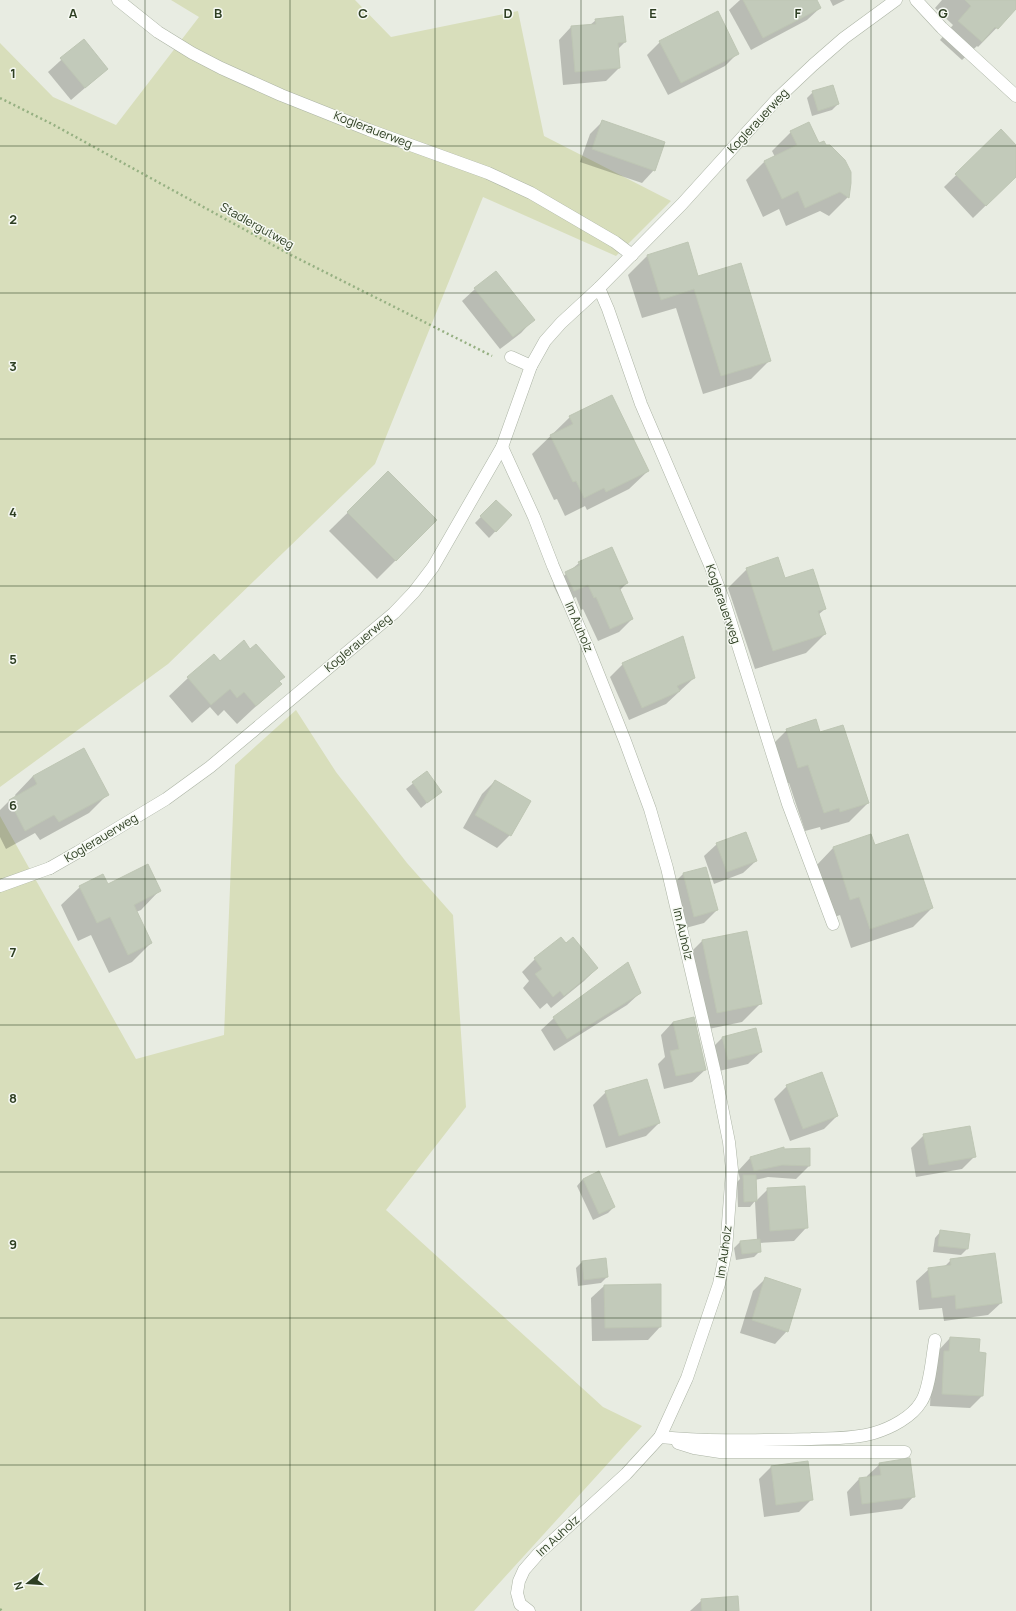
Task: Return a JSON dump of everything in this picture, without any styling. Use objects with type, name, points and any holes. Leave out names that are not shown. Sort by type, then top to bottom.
[{"type":"street","name":"Koglerauerweg","points":[[118,0],[158,32],[192,53],[221,68],[362,127],[488,173],[531,193],[615,242],[632,255]]},
{"type":"street","name":"Koglerauerweg","points":[[0,886],[50,868],[166,799],[210,768],[394,613],[414,592],[433,566],[502,447],[531,366],[545,342],[562,323],[599,288],[682,204],[777,99],[844,38],[896,0]]},
{"type":"street","points":[[916,0],[942,28],[1016,96]]},
{"type":"street","name":"Koglerauerweg","points":[[599,288],[608,309],[641,404],[710,565],[725,604],[788,804],[833,924]]},
{"type":"street","points":[[510,357],[531,366]]},
{"type":"street","name":"Im Auholz","points":[[502,447],[534,517],[588,648],[650,809],[665,860],[714,1069],[729,1142],[732,1170],[726,1250],[719,1284],[687,1378],[660,1437],[626,1474],[538,1554],[524,1570],[519,1581],[517,1593],[520,1604],[529,1611]]},
{"type":"street","points":[[660,1437],[702,1439],[796,1439],[860,1437],[876,1433],[894,1425],[910,1414],[922,1401],[927,1384],[935,1340]]},
{"type":"street","points":[[660,1437],[694,1448],[720,1452],[905,1452]]},
{"type":"path","name":"Stadlergutweg","points":[[0,98],[52,124],[291,256],[441,330],[488,356],[510,357]]},
{"type":"green space","points":[[171,0],[355,0],[391,37],[518,11],[544,136],[671,201],[616,256],[483,197],[375,464],[168,664],[0,787],[0,43],[53,97],[116,125],[199,17]]},
{"type":"green space","points":[[296,710],[336,772],[407,863],[453,915],[466,1107],[386,1210],[603,1407],[642,1426],[474,1611],[0,1611],[0,816],[136,1059],[224,1035],[235,765]]},
{"type":"building","points":[[743,0],[817,0],[821,8],[763,38]]},
{"type":"building","points":[[965,0],[1016,0],[1016,9],[998,29],[995,27],[982,42],[958,21],[971,6]]},
{"type":"building","points":[[718,11],[739,54],[681,83],[659,41]]},
{"type":"building","points":[[623,16],[626,42],[618,43],[620,68],[575,72],[571,26],[596,24],[595,19]]},
{"type":"building","points":[[84,39],[108,69],[85,88],[60,58]]},
{"type":"building","points":[[833,85],[839,104],[818,111],[812,91]]},
{"type":"building","points":[[602,120],[665,142],[655,171],[592,149]]},
{"type":"building","points":[[809,122],[819,143],[824,141],[826,145],[830,145],[845,160],[851,172],[851,183],[849,198],[840,192],[805,208],[798,191],[782,199],[764,161],[797,145],[790,131]]},
{"type":"building","points":[[1001,129],[1016,145],[1016,177],[986,206],[955,174]]},
{"type":"building","points":[[688,242],[698,276],[741,263],[771,361],[721,376],[694,289],[661,300],[647,255]]},
{"type":"building","points":[[496,271],[535,320],[513,337],[474,288]]},
{"type":"building","points":[[612,395],[649,471],[606,492],[604,488],[584,498],[576,481],[573,482],[550,435],[573,424],[569,416]]},
{"type":"building","points":[[388,471],[437,520],[396,561],[347,512]]},
{"type":"building","points":[[496,500],[512,515],[496,532],[480,516]]},
{"type":"building","points":[[612,547],[628,583],[619,587],[633,619],[610,629],[596,597],[594,598],[588,585],[574,591],[565,572],[580,565],[578,562]]},
{"type":"building","points":[[778,557],[785,578],[813,569],[826,609],[818,611],[826,634],[773,651],[746,568]]},
{"type":"building","points":[[683,636],[695,678],[677,686],[680,691],[642,708],[622,663]]},
{"type":"building","points":[[244,640],[250,649],[256,644],[285,677],[279,681],[282,684],[256,706],[244,692],[237,698],[230,689],[211,705],[187,677],[214,654],[220,661]]},
{"type":"building","points":[[816,719],[820,732],[843,725],[869,803],[840,812],[839,808],[824,813],[808,765],[798,768],[786,729]]},
{"type":"building","points":[[84,748],[109,795],[59,822],[54,815],[25,831],[9,800],[37,784],[33,776]]},
{"type":"building","points":[[427,771],[442,792],[427,803],[412,782]]},
{"type":"building","points":[[495,780],[531,801],[511,836],[475,815]]},
{"type":"building","points":[[746,832],[757,861],[727,872],[716,843]]},
{"type":"building","points":[[871,834],[875,845],[908,834],[933,908],[870,929],[859,897],[850,900],[833,847]]},
{"type":"building","points":[[148,864],[161,891],[134,905],[152,943],[128,955],[110,917],[97,923],[79,886],[103,874],[108,884]]},
{"type":"building","points":[[706,867],[718,910],[694,917],[683,873]]},
{"type":"building","points":[[747,931],[762,1004],[717,1013],[702,940]]},
{"type":"building","points":[[561,937],[566,943],[573,937],[598,968],[564,996],[560,991],[553,997],[535,974],[542,969],[534,958]]},
{"type":"building","points":[[628,962],[641,993],[567,1039],[553,1017]]},
{"type":"building","points":[[694,1017],[706,1070],[676,1076],[670,1051],[679,1049],[673,1022]]},
{"type":"building","points":[[756,1028],[762,1052],[728,1060],[722,1037]]},
{"type":"building","points":[[822,1072],[838,1116],[803,1129],[786,1085]]},
{"type":"building","points":[[647,1079],[660,1123],[619,1136],[605,1091]]},
{"type":"building","points":[[970,1126],[976,1157],[929,1165],[923,1134]]},
{"type":"building","points":[[784,1147],[784,1149],[810,1148],[810,1166],[782,1165],[754,1171],[750,1157]]},
{"type":"building","points":[[599,1171],[615,1207],[599,1214],[583,1179]]},
{"type":"building","points":[[743,1175],[756,1175],[757,1201],[744,1202]]},
{"type":"building","points":[[805,1186],[808,1228],[770,1231],[767,1188]]},
{"type":"building","points":[[940,1230],[970,1234],[968,1249],[938,1246]]},
{"type":"building","points":[[760,1239],[761,1252],[742,1254],[740,1241]]},
{"type":"building","points":[[995,1253],[1002,1303],[956,1309],[955,1295],[932,1298],[928,1268],[951,1265],[950,1259]]},
{"type":"building","points":[[606,1258],[608,1277],[584,1280],[582,1261]]},
{"type":"building","points":[[765,1277],[801,1289],[788,1332],[752,1320]]},
{"type":"building","points":[[661,1284],[661,1327],[605,1328],[604,1285]]},
{"type":"building","points":[[950,1337],[980,1339],[979,1352],[986,1353],[983,1396],[942,1394],[944,1351],[949,1351]]},
{"type":"building","points":[[910,1458],[915,1497],[862,1504],[859,1478],[881,1475],[879,1463]]},
{"type":"building","points":[[808,1461],[813,1500],[776,1505],[771,1466]]},
{"type":"building","points":[[738,1596],[739,1611],[702,1611],[701,1599]]}]
